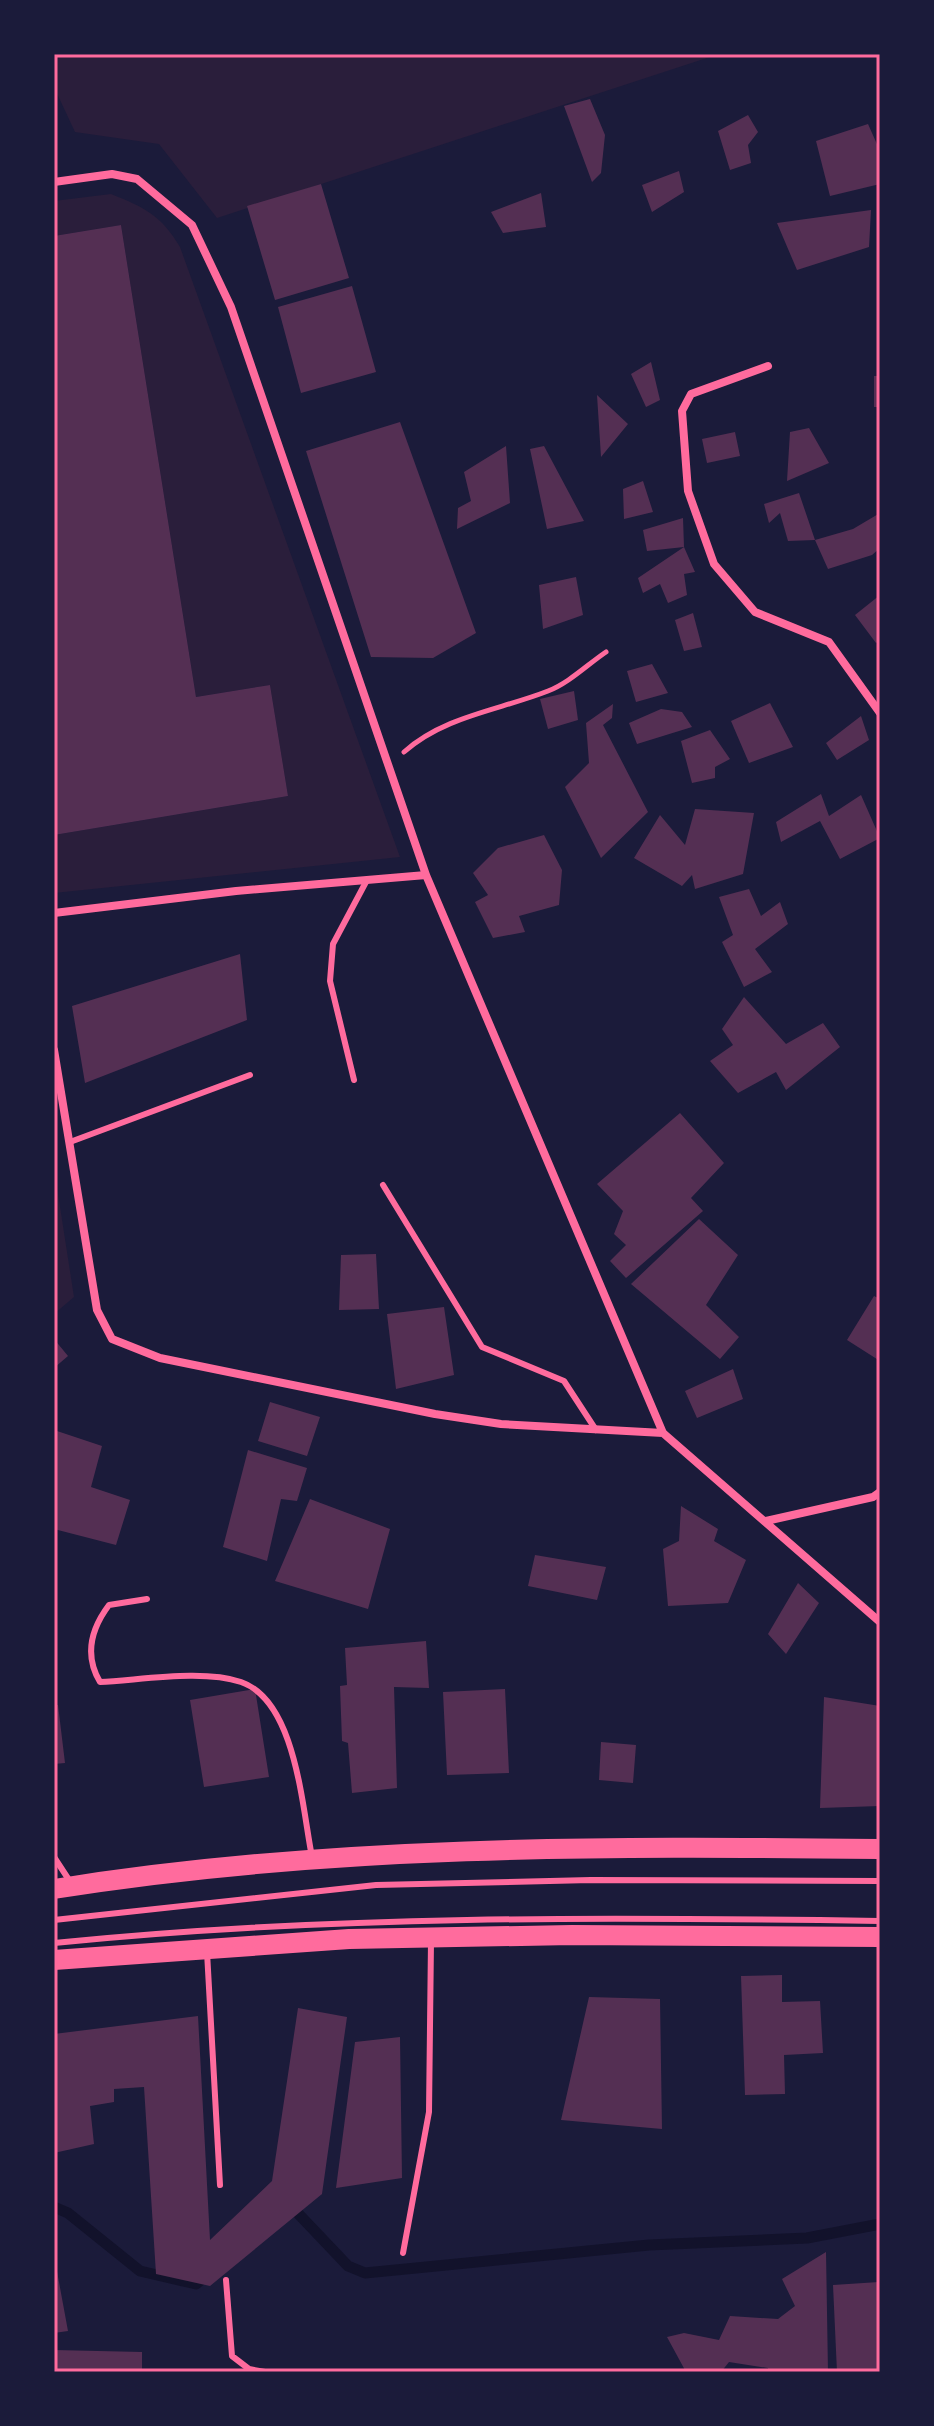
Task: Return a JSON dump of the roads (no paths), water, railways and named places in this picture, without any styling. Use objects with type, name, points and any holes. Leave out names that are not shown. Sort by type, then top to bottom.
[{"type":"main road","points":[[63,1888],[141,1875],[393,1853],[880,1849]]},
{"type":"main road","points":[[54,1960],[207,1948],[431,1938],[572,1935],[880,1937]]},
{"type":"street","points":[[54,182],[112,174],[137,179],[192,225],[231,307],[426,875],[663,1433],[880,1622]]},
{"type":"street","points":[[768,366],[691,394],[686,401],[682,411],[688,491],[714,564],[755,612],[829,642],[880,713]]},
{"type":"street","points":[[54,913],[426,875]]},
{"type":"street","points":[[54,1050],[97,1310],[112,1339],[160,1358],[435,1414],[501,1424],[663,1433]]},
{"type":"street","points":[[766,1521],[873,1497],[880,1492]]},
{"type":"lane","points":[[354,1080],[330,981],[333,944],[367,880]]},
{"type":"lane","points":[[70,1142],[250,1075]]},
{"type":"lane","points":[[383,1185],[482,1347],[564,1381],[596,1430]]},
{"type":"lane","points":[[147,1599],[109,1605],[94,1625],[90,1666],[100,1682],[210,1677],[238,1681],[263,1694],[274,1706],[288,1739],[313,1860]]},
{"type":"lane","points":[[54,1857],[63,1888]]},
{"type":"lane","points":[[54,1920],[376,1885],[591,1880],[880,1881]]},
{"type":"lane","points":[[54,1943],[198,1930],[485,1918],[880,1921]]},
{"type":"lane","points":[[403,2253],[429,2112],[431,1938]]},
{"type":"lane","points":[[207,1948],[220,2185]]},
{"type":"lane","points":[[226,2280],[232,2356],[249,2369],[265,2372]]},
{"type":"waterway","points":[[287,2207],[290,2205],[348,2266],[365,2273],[649,2245],[807,2238],[880,2224]]},
{"type":"waterway","points":[[54,2207],[68,2213],[140,2271],[196,2284],[207,2275]]}]
